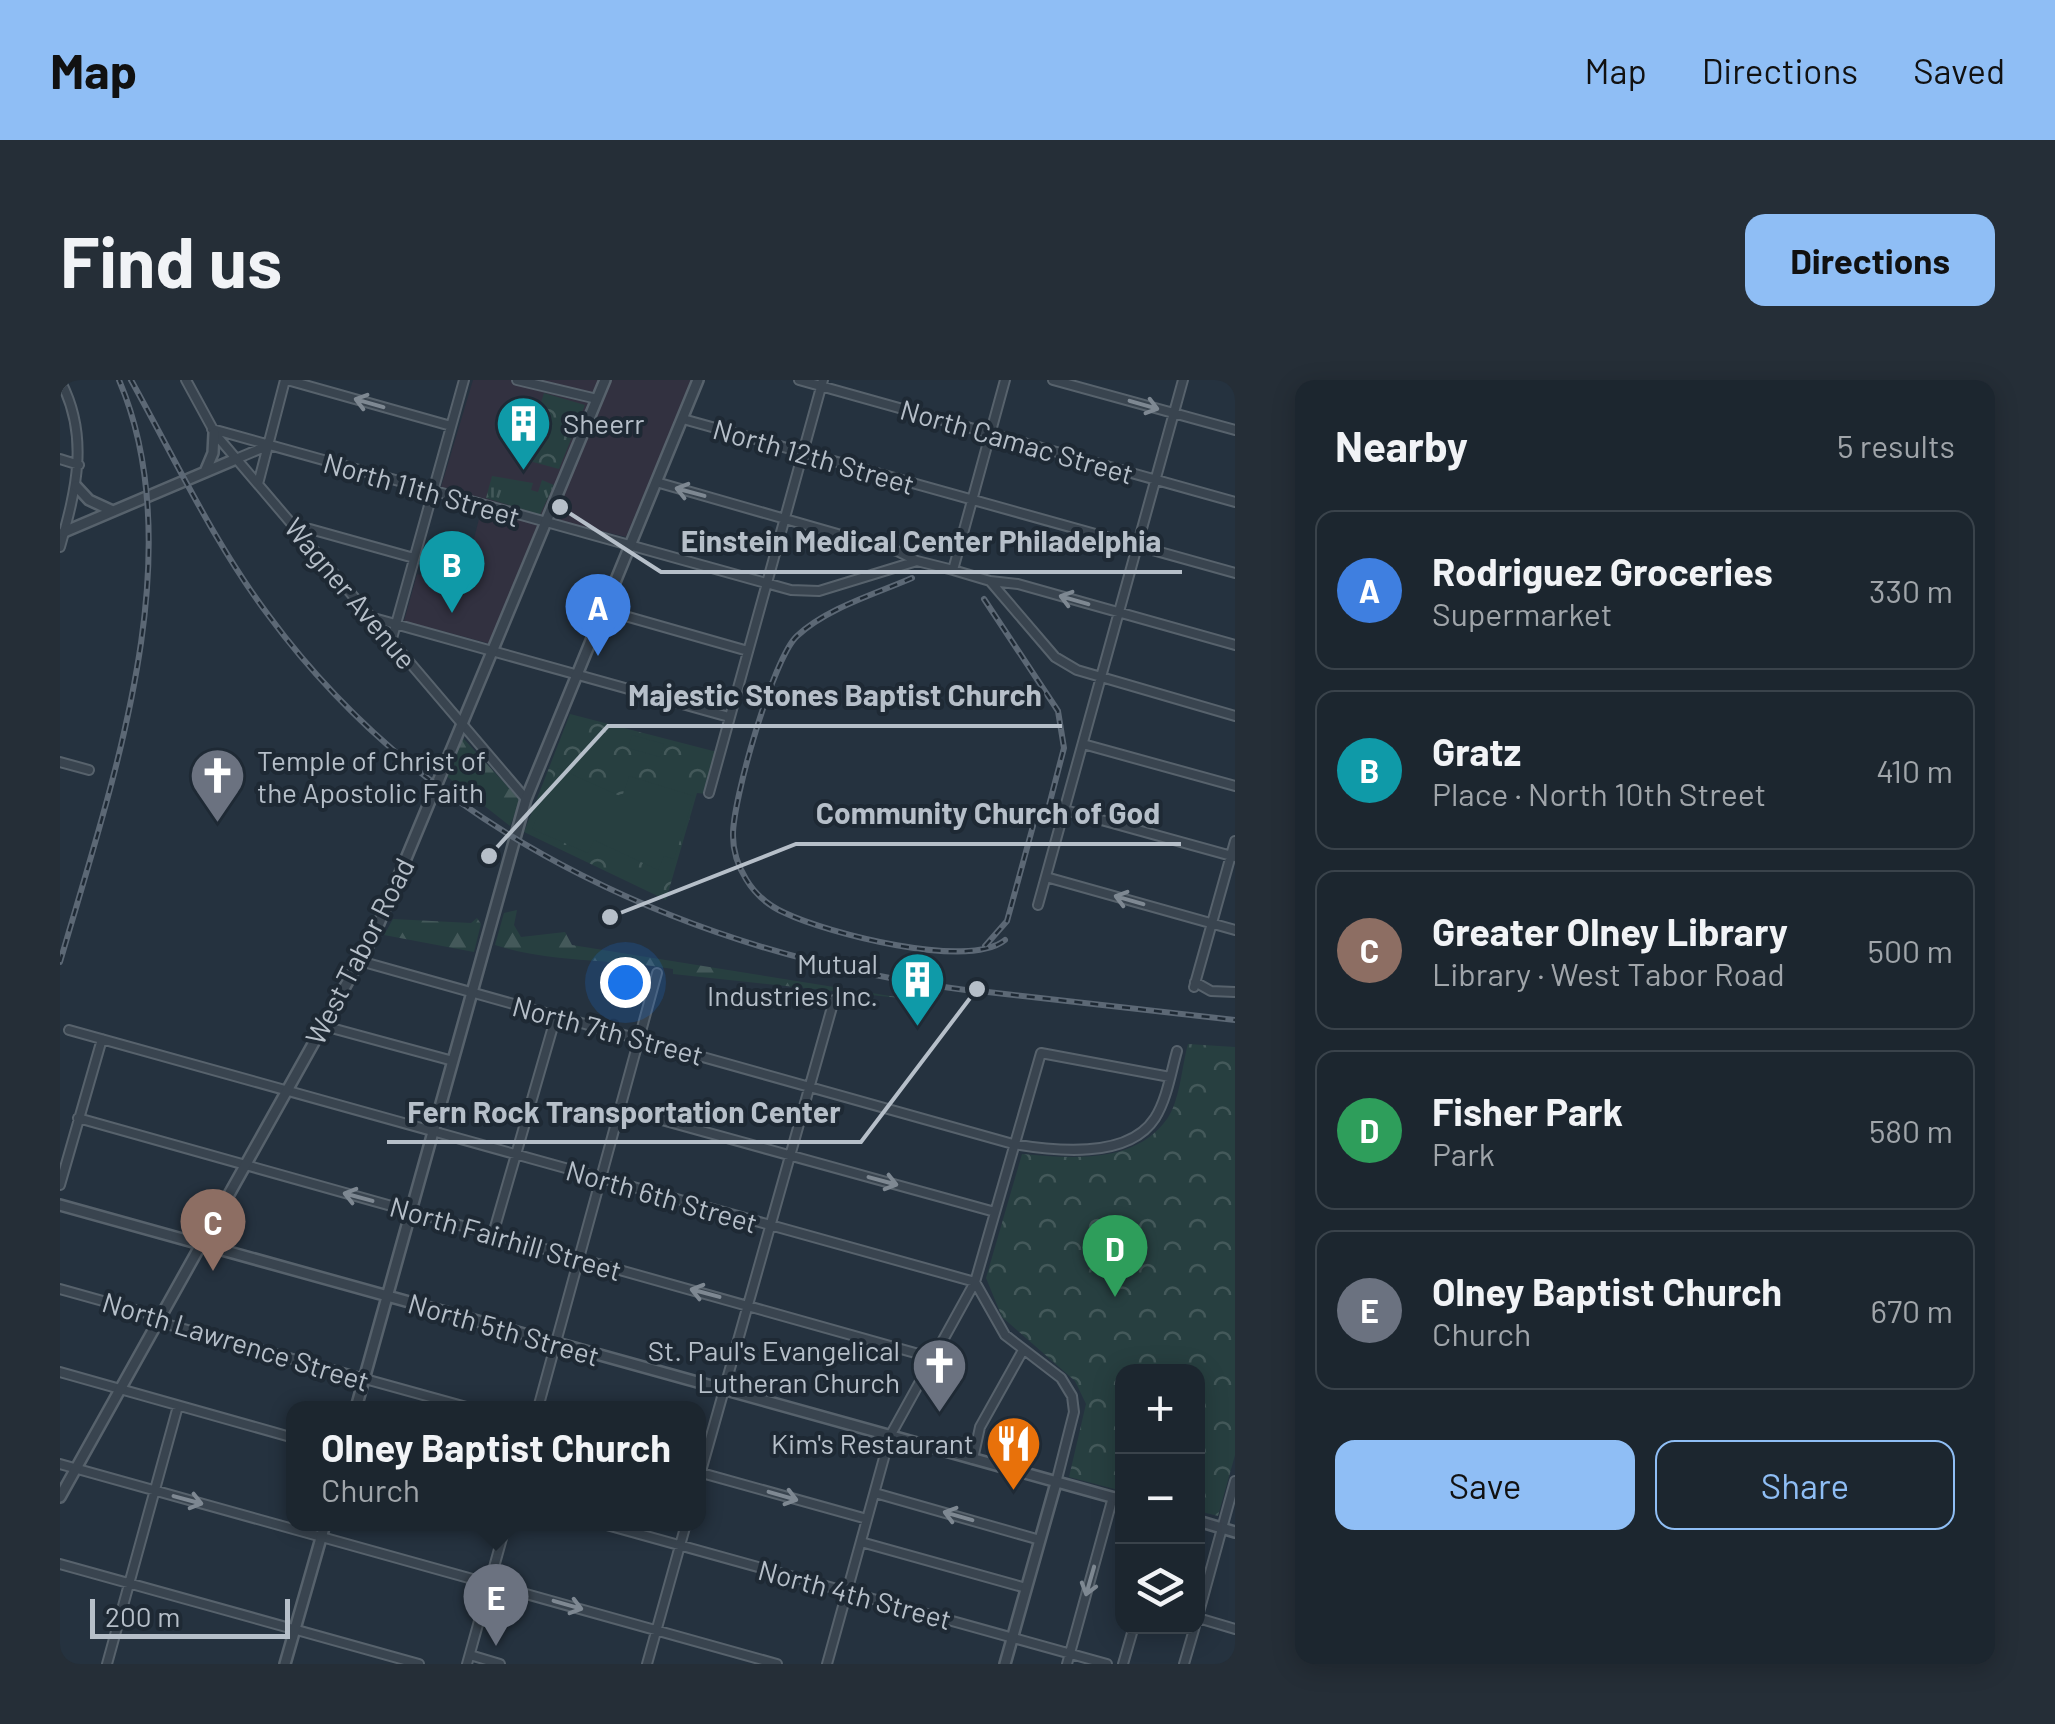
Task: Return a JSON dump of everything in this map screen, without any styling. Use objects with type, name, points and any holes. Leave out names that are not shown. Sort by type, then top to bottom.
[{"type":"street","name":"Wagner Avenue","points":[[186,380],[213,431],[526,800]]},
{"type":"street","points":[[258,484],[286,380],[451,426]]},
{"type":"street","points":[[391,642],[464,380]]},
{"type":"street","points":[[517,380],[597,399]]},
{"type":"street","name":"West Tabor Road","points":[[60,1497],[376,933],[605,380]]},
{"type":"street","points":[[358,1401],[526,800],[698,380]]},
{"type":"street","name":"North Camac Street","points":[[799,380],[822,383],[1235,502]]},
{"type":"street","points":[[953,570],[1005,380]]},
{"type":"street","points":[[1054,380],[1235,430]]},
{"type":"street","points":[[1038,905],[1184,380]]},
{"type":"street","points":[[708,793],[822,383]]},
{"type":"street","points":[[60,547],[79,465],[79,437],[62,385]]},
{"type":"street","name":"North 12th Street","points":[[682,419],[1235,573]]},
{"type":"street","name":"North 11th Street","points":[[213,431],[767,585],[818,592],[917,561]]},
{"type":"street","points":[[204,472],[214,453],[213,431]]},
{"type":"street","points":[[62,531],[267,446]]},
{"type":"street","points":[[60,460],[79,465]]},
{"type":"street","points":[[656,482],[898,551],[917,561],[990,581],[1018,584],[1235,645]]},
{"type":"street","points":[[76,486],[89,500],[114,511]]},
{"type":"street","points":[[298,532],[310,530],[414,558]]},
{"type":"street","points":[[990,581],[1055,656],[1102,678],[1235,716]]},
{"type":"street","points":[[604,610],[748,651]]},
{"type":"street","points":[[370,617],[729,717]]},
{"type":"street","points":[[1082,744],[1235,786]]},
{"type":"street","points":[[60,762],[89,770]]},
{"type":"street","points":[[1065,810],[1233,857]]},
{"type":"street","points":[[1235,840],[1195,984],[1210,991],[1235,992]]},
{"type":"street","points":[[1046,877],[1235,930]]},
{"type":"street","name":"North 7th Street","points":[[360,961],[1013,1144],[1073,1150],[1112,1144],[1154,1121],[1170,1077]]},
{"type":"street","points":[[540,1401],[657,972]]},
{"type":"street","points":[[706,1452],[834,1000]]},
{"type":"street","points":[[493,1234],[556,1016]]},
{"type":"street","points":[[324,1026],[453,1061]]},
{"type":"street","name":"North 6th Street","points":[[70,1030],[975,1282]]},
{"type":"street","points":[[60,1185],[102,1039]]},
{"type":"street","points":[[827,1664],[890,1436],[975,1282],[1041,1052],[1170,1077],[1177,1050]]},
{"type":"street","points":[[622,1109],[995,1212]]},
{"type":"street","name":"North Fairhill Street","points":[[78,1118],[933,1358]]},
{"type":"street","name":"North 5th Street","points":[[60,1205],[1115,1498]]},
{"type":"street","points":[[975,1282],[993,1318],[1022,1352],[1061,1378],[1072,1396],[1074,1413],[1005,1664]]},
{"type":"street","name":"North Lawrence Street","points":[[60,1289],[444,1401]]},
{"type":"street","points":[[972,1460],[980,1427],[1022,1352]]},
{"type":"street","points":[[60,1372],[286,1436]]},
{"type":"street","points":[[107,1664],[178,1406]]},
{"type":"street","points":[[60,1464],[286,1526]]},
{"type":"street","points":[[706,1478],[868,1520]]},
{"type":"street","points":[[1205,1591],[1235,1481]]},
{"type":"street","points":[[875,1493],[1040,1540]]},
{"type":"street","points":[[1067,1664],[1115,1509]]},
{"type":"street","points":[[1205,1524],[1235,1532]]},
{"type":"street","points":[[304,1531],[657,1630],[739,1659],[777,1664]]},
{"type":"street","points":[[285,1664],[323,1531]]},
{"type":"street","points":[[500,1664],[468,1660],[504,1531]]},
{"type":"street","name":"North 4th Street","points":[[629,1531],[1108,1664]]},
{"type":"street","points":[[648,1664],[684,1531]]},
{"type":"street","points":[[862,1542],[1026,1588]]},
{"type":"street","points":[[60,1564],[418,1664]]},
{"type":"street","points":[[1205,1619],[1235,1629]]},
{"type":"street","points":[[1123,1664],[1132,1634]]},
{"type":"street","points":[[1184,1664],[1192,1634]]},
{"type":"shaded area","points":[[473,380],[692,380],[626,537],[541,516],[491,644],[404,621],[417,574],[462,586],[484,499],[441,487]]},
{"type":"green space","points":[[544,393],[585,405],[559,469],[518,458],[519,453],[529,455],[526,450]]},
{"type":"green space","points":[[492,476],[533,483],[531,490],[538,492],[542,480],[554,485],[540,515],[486,498]]},
{"type":"green space","points":[[570,714],[717,752],[707,794],[697,793],[666,900],[524,832]]},
{"type":"green space","points":[[632,735],[664,744],[660,757],[628,748]]},
{"type":"green space","points":[[463,738],[520,800],[510,826],[445,775]]},
{"type":"green space","points":[[558,768],[622,797],[629,776],[694,796],[674,859],[664,856],[658,870],[594,840],[588,853],[532,829]]},
{"type":"green space","points":[[517,910],[514,925],[521,937],[565,932],[572,945],[909,999],[673,974],[673,969],[538,955],[495,945],[504,913]]},
{"type":"green space","points":[[477,918],[481,924],[474,952],[384,935],[393,919],[471,923]]},
{"type":"green space","points":[[1188,1044],[1235,1047],[1235,1455],[1218,1516],[1205,1513],[1205,1364],[1115,1364],[1115,1489],[1069,1477],[1086,1404],[1075,1381],[1002,1317],[986,1278],[1022,1154],[1081,1157],[1120,1151],[1153,1134],[1167,1119],[1178,1093]]},
{"type":"railway","points":[[60,962],[120,748],[136,672],[146,595],[148,520],[140,448],[119,380]]},
{"type":"railway","points":[[131,380],[213,530],[269,616],[336,695],[411,765],[493,825],[582,875],[675,917],[772,950],[872,974],[973,991]]},
{"type":"railway","points":[[912,578],[822,617],[797,636],[787,650],[746,764],[734,819],[735,853],[746,879],[768,903],[832,930],[930,950],[987,948],[1005,940]]},
{"type":"railway","points":[[984,599],[1058,711],[1064,748],[1047,813]]},
{"type":"railway","points":[[985,946],[1007,921],[1033,826]]},
{"type":"railway","points":[[979,991],[1235,1020]]},
{"type":"place","name":"Sheerr","points":[[524,472]]},
{"type":"place","name":"Einstein Medical Center Philadelphia","points":[[560,507]]},
{"type":"place","name":"Gratz","points":[[452,613]]},
{"type":"place","name":"Rodriguez Groceries","points":[[598,656]]},
{"type":"place","name":"Temple of Christ of the Apostolic Faith","points":[[218,825]]},
{"type":"place","name":"Majestic Stones Baptist Church","points":[[489,856]]},
{"type":"place","name":"Community Church of God","points":[[610,917]]},
{"type":"place","name":"Fern Rock Transportation Center","points":[[977,989]]},
{"type":"place","name":"Mutual Industries Inc.","points":[[917,1028]]},
{"type":"place","name":"Greater Olney Library","points":[[213,1271]]},
{"type":"place","name":"Fisher Park","points":[[1115,1297]]},
{"type":"place","name":"St. Paul's Evangelical Lutheran Church","points":[[939,1415]]},
{"type":"place","name":"Kim's Restaurant","points":[[1013,1492]]},
{"type":"place","name":"Olney Baptist Church","points":[[496,1646]]}]
